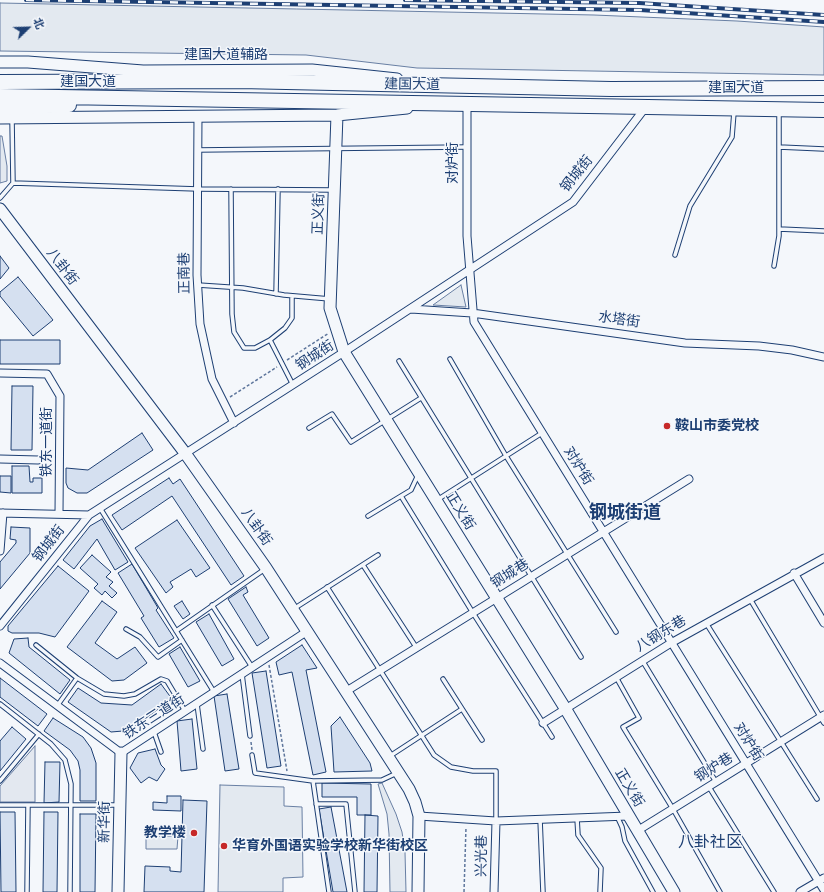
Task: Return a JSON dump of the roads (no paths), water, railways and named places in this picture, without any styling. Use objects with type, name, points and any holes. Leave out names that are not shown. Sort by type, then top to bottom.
[{"type":"highway","points":[[0,75],[57,82]]},
{"type":"highway","name":"建国大道","points":[[0,82],[240,81],[611,89],[824,88]]},
{"type":"highway","name":"建国大道","points":[[0,96],[446,105],[824,110]]},
{"type":"highway","points":[[0,108],[43,107],[138,99]]},
{"type":"street","name":"建国大道辅路","points":[[0,62],[28,62],[143,71],[319,70],[452,86]]},
{"type":"street","points":[[0,118],[337,115],[446,105]]},
{"type":"street","name":"对炉街","points":[[467,105],[467,236],[472,313],[474,322],[746,764],[821,879],[824,890]]},
{"type":"street","name":"钢城街","points":[[0,626],[88,514],[234,423],[573,202],[645,108]]},
{"type":"street","name":"正义街","points":[[337,115],[331,299],[332,315],[344,352],[565,708],[622,816],[638,831],[674,892]]},
{"type":"street","name":"正南巷","points":[[198,116],[198,285],[200,324],[212,379],[234,423]]},
{"type":"street","name":"八卦街","points":[[0,209],[185,453],[266,568],[398,772],[415,802],[419,816],[418,892]]},
{"type":"street","name":"水塔街","points":[[411,309],[472,313],[685,343],[759,346],[792,350],[824,358]]},
{"type":"street","name":"铁东一道街","points":[[0,373],[47,374],[60,396],[59,514]]},
{"type":"street","points":[[0,459],[38,460]]},
{"type":"street","name":"钢城巷","points":[[345,692],[567,553],[689,479]]},
{"type":"street","points":[[0,551],[2,513],[88,514]]},
{"type":"street","name":"八钢东巷","points":[[543,723],[642,660],[794,573],[824,558]]},
{"type":"street","points":[[794,573],[824,623]]},
{"type":"street","name":"铁东三道街","points":[[0,663],[121,753],[306,632]]},
{"type":"street","name":"钢炉巷","points":[[638,831],[781,742],[823,718]]},
{"type":"street","name":"新华街","points":[[118,892],[121,753]]},
{"type":"street","points":[[419,816],[496,821],[622,816]]},
{"type":"street","name":"兴光巷","points":[[494,892],[496,821]]},
{"type":"street","points":[[800,892],[821,879]]},
{"type":"lane","points":[[675,255],[690,206],[725,146],[732,137],[735,109]]},
{"type":"lane","points":[[774,266],[779,229],[779,110]]},
{"type":"lane","points":[[0,198],[13,183],[12,118]]},
{"type":"lane","points":[[198,150],[467,147]]},
{"type":"lane","points":[[779,147],[824,149]]},
{"type":"lane","points":[[13,183],[198,189],[334,190]]},
{"type":"lane","points":[[231,189],[231,288],[234,332],[244,348],[255,348],[270,340],[285,328],[292,318],[292,296]]},
{"type":"lane","points":[[276,294],[278,189]]},
{"type":"lane","points":[[779,229],[824,231]]},
{"type":"lane","points":[[198,285],[331,299]]},
{"type":"lane","points":[[270,340],[293,385]]},
{"type":"lane","points":[[450,359],[506,456],[616,632]]},
{"type":"lane","points":[[399,361],[582,657]]},
{"type":"lane","points":[[309,428],[332,414],[350,442],[387,421],[421,398]]},
{"type":"lane","points":[[436,500],[542,433]]},
{"type":"lane","points":[[368,516],[411,490],[419,474]]},
{"type":"lane","points":[[401,496],[552,737]]},
{"type":"lane","points":[[100,507],[214,692]]},
{"type":"lane","points":[[292,609],[378,555]]},
{"type":"lane","points":[[363,565],[416,647]]},
{"type":"lane","points":[[176,631],[266,568]]},
{"type":"lane","points":[[327,587],[434,755],[451,767],[473,771],[496,771],[496,821]]},
{"type":"lane","points":[[750,598],[823,718]]},
{"type":"lane","points":[[212,606],[252,667]]},
{"type":"lane","points":[[706,623],[817,799]]},
{"type":"lane","points":[[126,629],[140,637],[158,657],[182,640]]},
{"type":"lane","points":[[36,645],[77,678],[104,694],[124,696],[135,694],[161,679],[167,681],[185,711]]},
{"type":"lane","points":[[642,660],[716,782]]},
{"type":"lane","points":[[242,674],[250,736]]},
{"type":"lane","points":[[615,677],[639,718],[623,727],[673,809],[720,892]]},
{"type":"lane","points":[[57,706],[77,678]]},
{"type":"lane","points":[[443,679],[482,740]]},
{"type":"lane","points":[[0,704],[51,744],[65,760],[71,784],[70,892]]},
{"type":"lane","points":[[197,704],[203,749]]},
{"type":"lane","points":[[388,757],[462,708]]},
{"type":"lane","points":[[154,732],[161,752]]},
{"type":"lane","points":[[0,781],[39,734]]},
{"type":"lane","points":[[252,755],[255,773],[312,781],[382,780],[398,772]]},
{"type":"lane","points":[[312,781],[329,892]]},
{"type":"lane","points":[[709,786],[774,892]]},
{"type":"lane","points":[[316,804],[346,804],[356,892]]},
{"type":"lane","points":[[0,805],[120,805]]},
{"type":"lane","points":[[27,892],[28,805]]},
{"type":"lane","points":[[622,816],[625,841],[652,892]]},
{"type":"lane","points":[[577,818],[578,835],[601,868],[600,892]]},
{"type":"lane","points":[[540,819],[543,892]]},
{"type":"railway","points":[[26,0],[640,10],[824,22]]},
{"type":"railway","points":[[405,0],[639,3],[824,15]]},
{"type":"place","name":"鞍山市委党校","points":[[667,426]]},
{"type":"place","name":"教学楼","points":[[194,833]]},
{"type":"place","name":"华育外国语实验学校新华街校区","points":[[224,846]]},
{"type":"district","name":"钢城街道","points":[[625,513]]},
{"type":"district","name":"八卦社区","points":[[710,843]]}]
